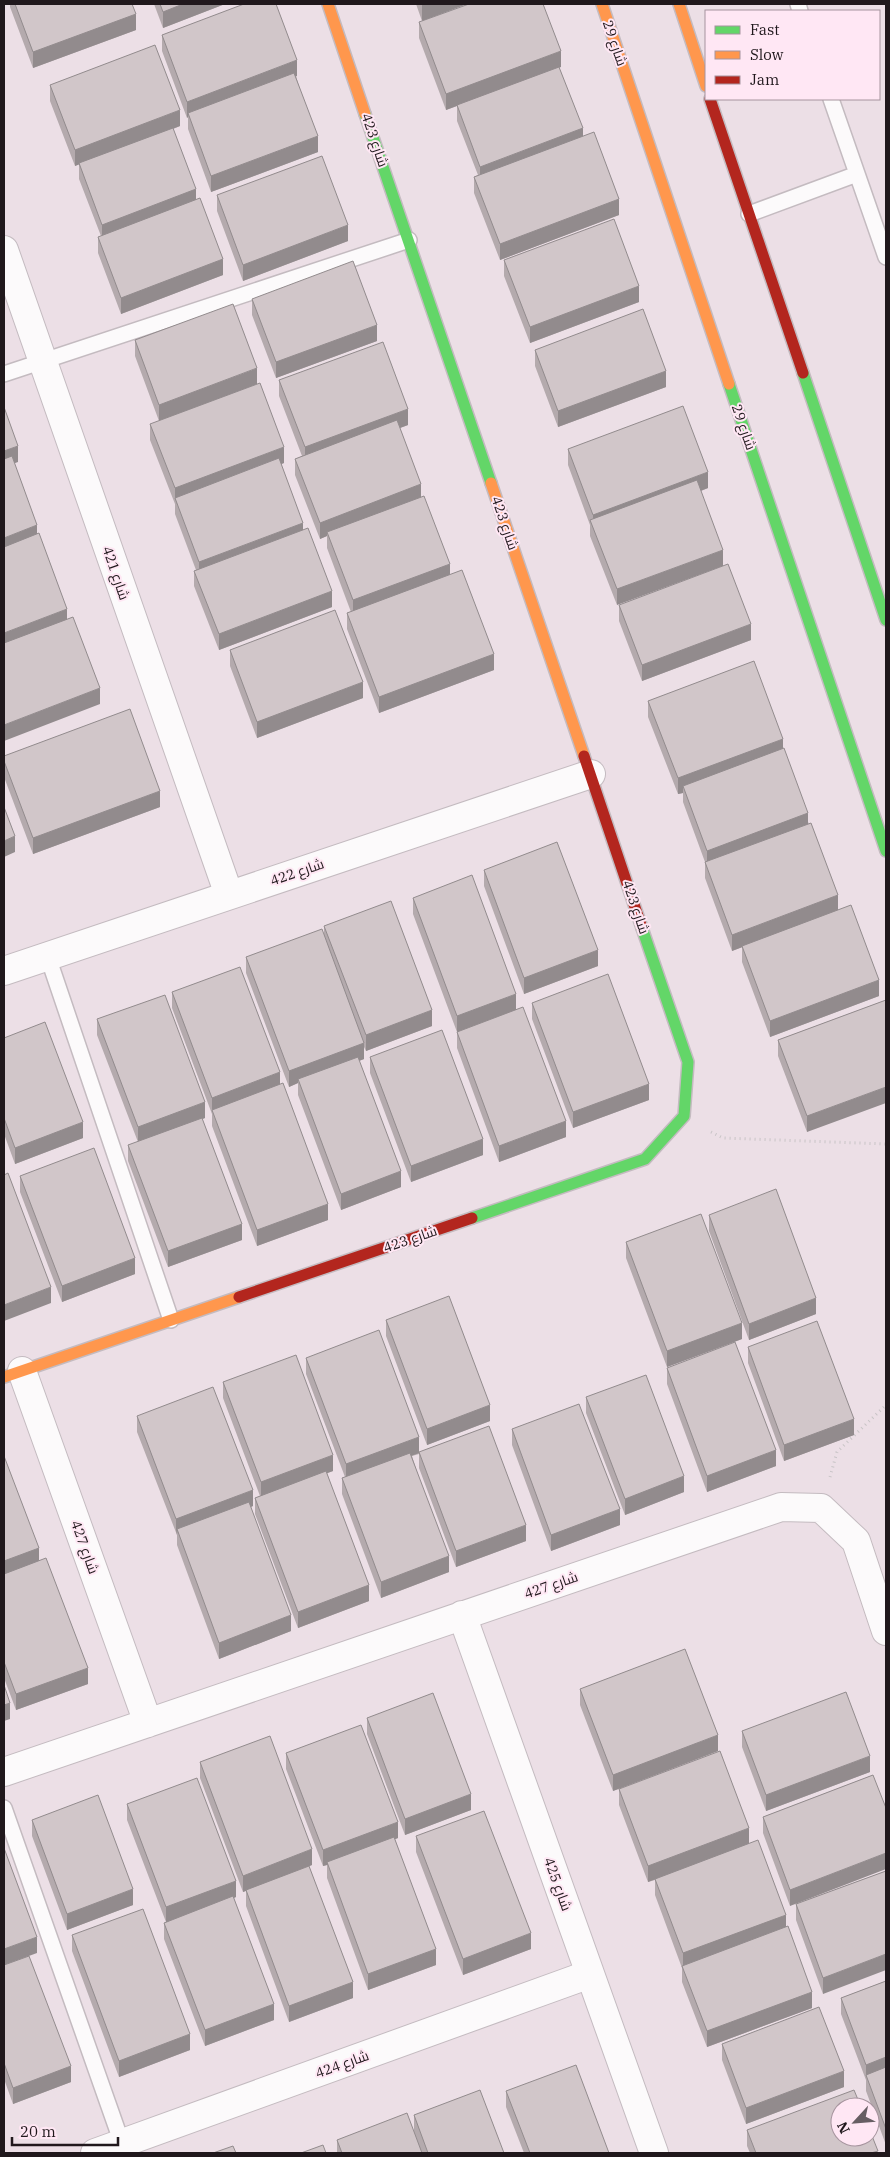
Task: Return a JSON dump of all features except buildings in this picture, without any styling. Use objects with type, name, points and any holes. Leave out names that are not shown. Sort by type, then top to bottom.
[{"type":"street","name":"شارع 423","points":[[13,1374],[645,1159],[684,1116],[688,1062],[328,4]]},
{"type":"street","name":"شارع 29","points":[[602,4],[884,838],[886,851]]},
{"type":"street","points":[[678,4],[705,83]]},
{"type":"street","points":[[710,100],[886,620]]},
{"type":"street","name":"شارع 421","points":[[4,250],[229,896]]},
{"type":"street","name":"شارع 422","points":[[4,971],[591,774]]},
{"type":"street","name":"شارع 427","points":[[13,1374],[148,1723]]},
{"type":"street","name":"شارع 427","points":[[4,1772],[781,1507],[821,1508]]},
{"type":"street","points":[[821,1508],[856,1541],[886,1631]]},
{"type":"street","name":"شارع 425","points":[[462,1616],[654,2153]]},
{"type":"street","name":"شارع 424","points":[[95,2153],[124,2148],[590,1974]]},
{"type":"lane","points":[[831,100],[886,257]]},
{"type":"lane","points":[[749,214],[857,174]]},
{"type":"lane","points":[[4,374],[409,240]]},
{"type":"lane","points":[[48,957],[171,1320]]},
{"type":"lane","points":[[4,1808],[124,2148]]},
{"type":"path","points":[[684,1116],[723,1138],[886,1144]]},
{"type":"path","points":[[821,1508],[837,1452],[886,1405]]},
{"type":"traffic: fast","points":[[365,114],[491,483]]},
{"type":"traffic: fast","points":[[803,373],[886,620]]},
{"type":"traffic: fast","points":[[729,384],[886,851]]},
{"type":"traffic: fast","points":[[472,1218],[645,1159],[684,1116],[688,1062],[642,928]]},
{"type":"traffic: slow","points":[[328,4],[365,114]]},
{"type":"traffic: slow","points":[[602,4],[729,384]]},
{"type":"traffic: slow","points":[[679,4],[705,83]]},
{"type":"traffic: slow","points":[[491,483],[584,756]]},
{"type":"traffic: slow","points":[[4,1377],[239,1297]]},
{"type":"traffic: jam","points":[[710,100],[803,373]]},
{"type":"traffic: jam","points":[[584,756],[642,928]]},
{"type":"traffic: jam","points":[[239,1297],[472,1218]]}]
